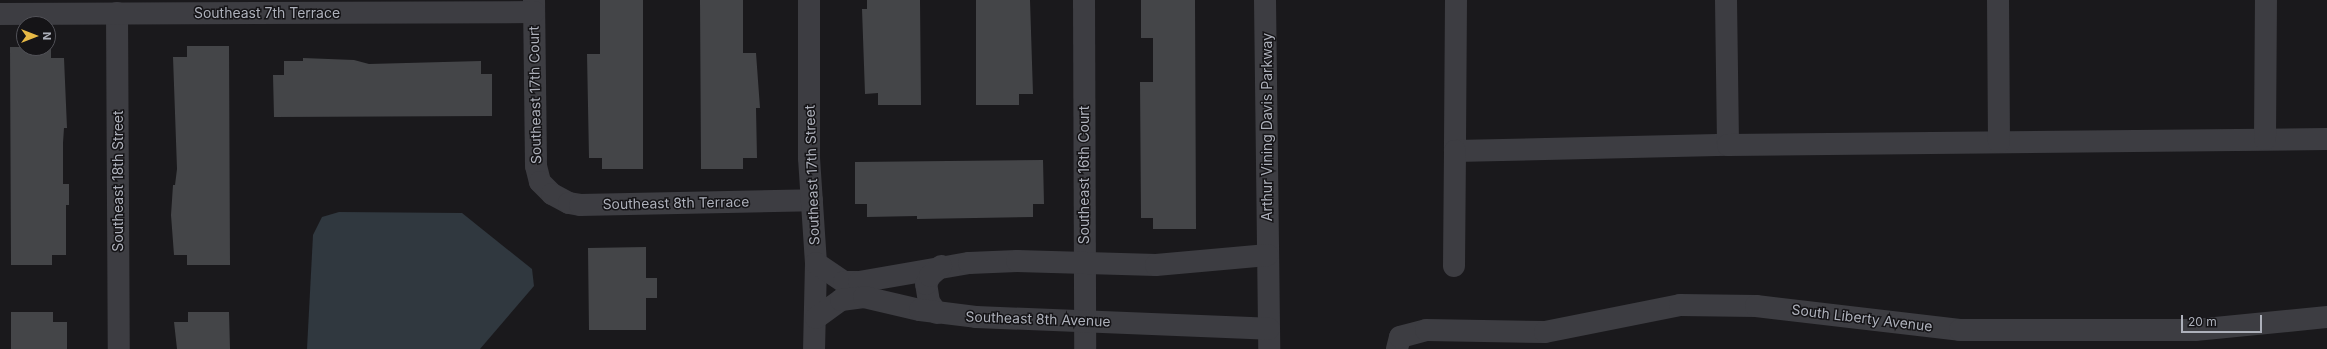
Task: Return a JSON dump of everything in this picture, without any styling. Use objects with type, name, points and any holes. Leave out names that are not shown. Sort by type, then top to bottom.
[{"type":"street","name":"Southeast 17th Street","points":[[809,0],[812,200],[816,262],[816,318],[814,349]]},
{"type":"street","name":"Southeast 16th Court","points":[[1084,0],[1085,349]]},
{"type":"street","name":"Arthur Vining Davis Parkway","points":[[1266,0],[1269,339]]},
{"type":"street","points":[[1454,266],[1456,0]]},
{"type":"street","points":[[1726,0],[1728,145]]},
{"type":"street","points":[[1998,0],[1999,142]]},
{"type":"street","points":[[2265,139],[2266,0]]},
{"type":"street","name":"Southeast 7th Terrace","points":[[0,14],[534,6]]},
{"type":"street","name":"Southeast 17th Court","points":[[534,6],[535,160],[537,173],[545,188]]},
{"type":"street","name":"Southeast 18th Street","points":[[117,13],[119,349]]},
{"type":"street","points":[[1455,151],[1728,145],[2327,139]]},
{"type":"street","name":"Southeast 8th Terrace","points":[[545,188],[560,200],[580,205],[812,200]]},
{"type":"street","points":[[816,262],[835,277],[850,282],[870,281],[941,266],[1011,261],[1156,265],[1268,255]]},
{"type":"street","points":[[937,313],[929,302],[926,284],[930,276],[941,266]]},
{"type":"street","name":"Southeast 8th Avenue","points":[[816,318],[841,300],[851,297],[876,299],[937,313],[976,317],[1085,320],[1269,339]]},
{"type":"street","name":"South Liberty Avenue","points":[[1399,343],[1426,330],[1545,332],[1680,305],[1756,306],[1960,330],[2195,330],[2327,317]]},
{"type":"shaded area","points":[[339,212],[462,213],[532,269],[534,286],[480,349],[307,349],[313,235],[322,217]]},
{"type":"building","points":[[600,0],[643,0],[643,169],[602,169],[602,158],[589,158],[587,54],[600,54]]},
{"type":"building","points":[[700,0],[743,0],[743,53],[756,53],[760,108],[756,108],[757,158],[743,158],[743,169],[701,169]]},
{"type":"building","points":[[867,0],[920,0],[921,105],[878,105],[878,93],[865,94],[862,9],[867,9]]},
{"type":"building","points":[[976,0],[1030,0],[1033,94],[1019,94],[1019,105],[976,105]]},
{"type":"building","points":[[1141,0],[1195,0],[1196,229],[1153,229],[1153,218],[1141,218],[1140,82],[1153,82],[1153,38],[1141,38]]},
{"type":"building","points":[[187,46],[229,46],[230,265],[187,265],[187,255],[174,255],[171,215],[173,185],[175,185],[177,169],[173,57],[187,57]]},
{"type":"building","points":[[10,47],[16,47],[16,56],[51,56],[51,58],[64,58],[67,128],[64,128],[63,184],[69,184],[69,205],[66,205],[66,255],[52,255],[52,265],[11,265]]},
{"type":"building","points":[[303,58],[354,60],[369,64],[481,61],[481,74],[492,74],[492,116],[274,117],[273,75],[284,75],[284,61],[303,61]]},
{"type":"building","points":[[1043,160],[1044,204],[1033,204],[1033,217],[917,219],[917,216],[867,217],[867,204],[855,204],[855,162]]},
{"type":"building","points":[[646,247],[646,278],[657,278],[657,298],[646,298],[646,330],[589,330],[588,248]]},
{"type":"building","points":[[11,312],[53,312],[53,322],[67,322],[67,349],[11,349]]},
{"type":"building","points":[[188,312],[229,312],[230,349],[177,349],[174,322],[188,322]]}]
